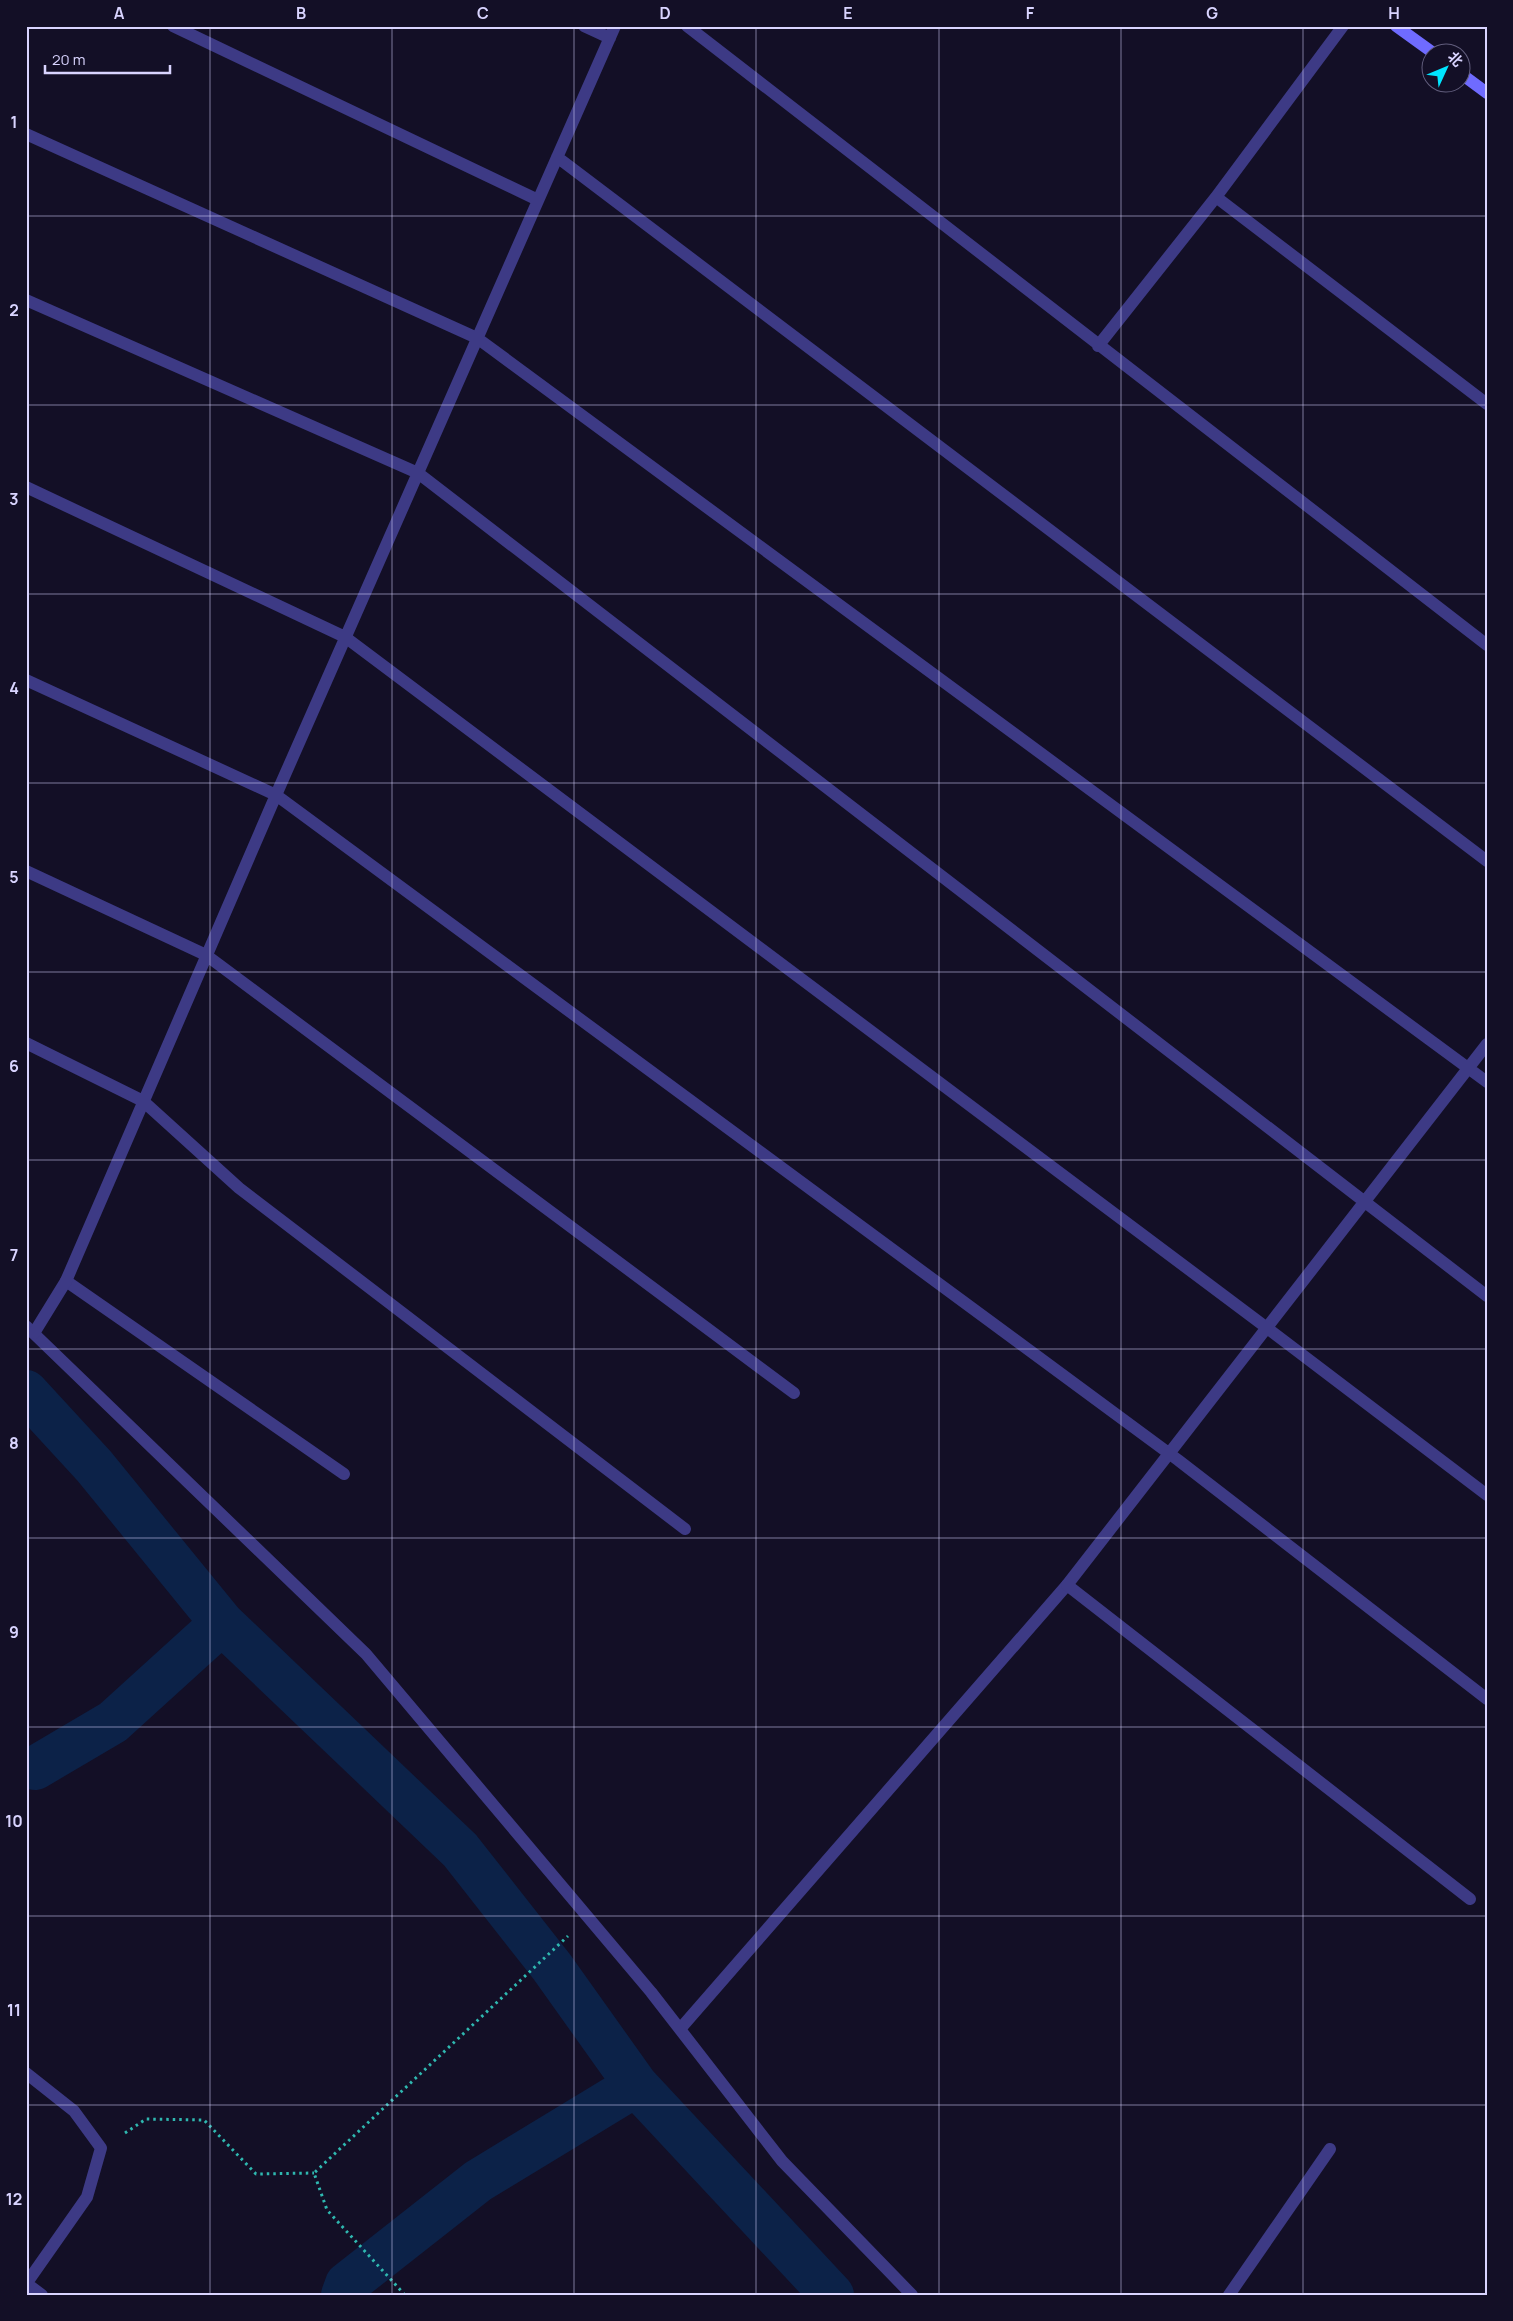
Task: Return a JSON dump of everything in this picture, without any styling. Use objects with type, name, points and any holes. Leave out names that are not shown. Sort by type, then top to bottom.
[{"type":"street","points":[[173,26],[538,200]]},
{"type":"street","points":[[584,26],[612,32],[276,794],[66,1281],[30,1330],[366,1654],[516,1830],[680,2029],[782,2161],[912,2295]]},
{"type":"street","points":[[687,26],[1098,346],[1487,645]]},
{"type":"street","points":[[1098,346],[1216,197],[1342,26]]},
{"type":"street","points":[[1396,26],[1420,43]]},
{"type":"street","points":[[1470,80],[1487,93]]},
{"type":"street","points":[[26,134],[477,338],[1487,1082]]},
{"type":"street","points":[[557,157],[1487,861]]},
{"type":"street","points":[[1216,197],[1487,404]]},
{"type":"street","points":[[26,300],[418,472],[1487,1296]]},
{"type":"street","points":[[26,487],[345,638],[1267,1328],[1487,1495]]},
{"type":"street","points":[[26,680],[276,794],[1169,1454],[1487,1699]]},
{"type":"street","points":[[26,871],[206,955],[794,1392]]},
{"type":"street","points":[[26,1043],[143,1101],[240,1188],[686,1530]]},
{"type":"street","points":[[680,2029],[1066,1585],[1487,1044]]},
{"type":"street","points":[[66,1281],[344,1474]]},
{"type":"street","points":[[1066,1585],[1470,1900]]},
{"type":"street","points":[[26,2073],[74,2111],[101,2148],[87,2197],[26,2283],[42,2295]]},
{"type":"street","points":[[1229,2295],[1330,2149]]},
{"type":"path","points":[[101,2148],[146,2120],[204,2120],[256,2174],[314,2173],[572,1932]]},
{"type":"path","points":[[314,2173],[327,2210],[405,2295]]},
{"type":"waterway","points":[[26,1392],[94,1466],[222,1623],[460,1850],[552,1967],[636,2085],[832,2295]]},
{"type":"waterway","points":[[35,1768],[113,1722],[222,1623]]},
{"type":"waterway","points":[[343,2295],[347,2284],[478,2181],[636,2085]]}]
